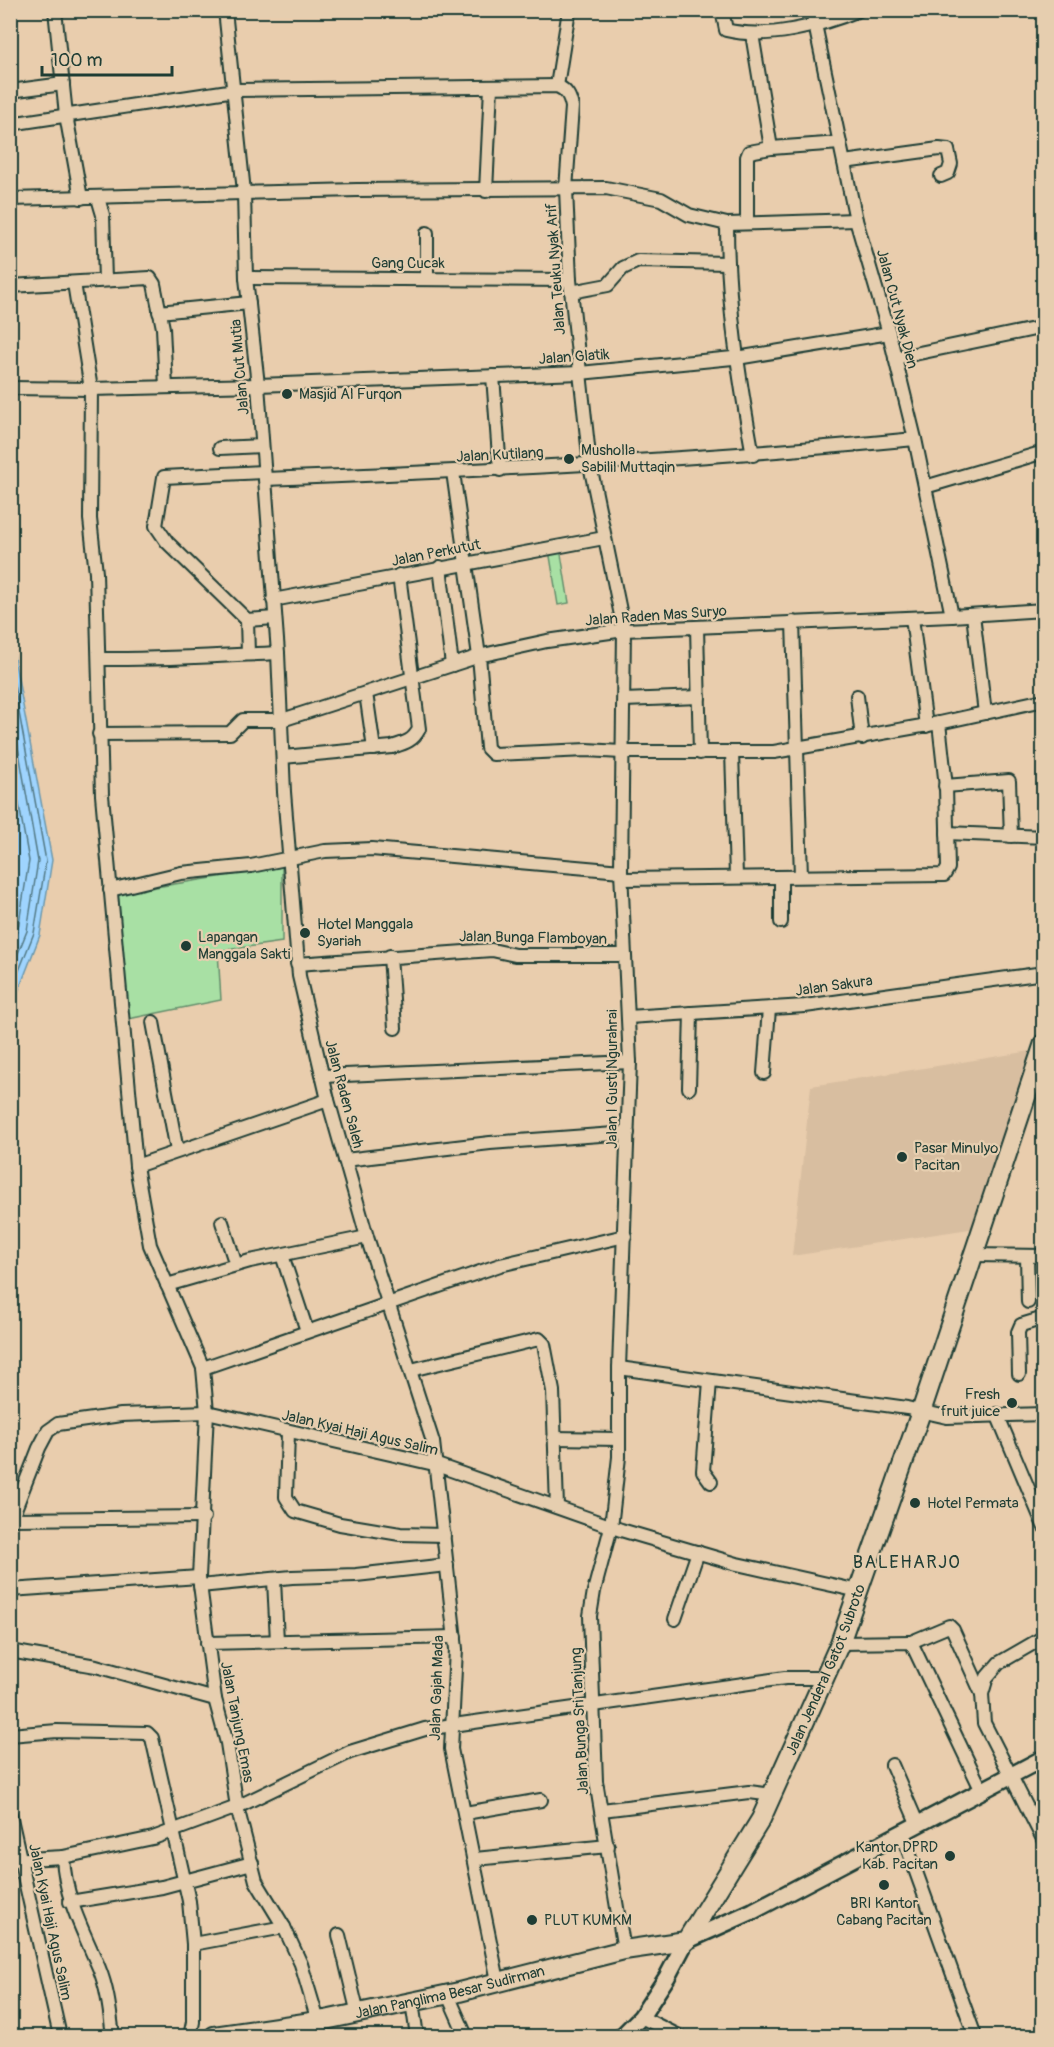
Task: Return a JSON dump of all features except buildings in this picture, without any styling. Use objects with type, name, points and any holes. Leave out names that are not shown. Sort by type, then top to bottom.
[{"type":"highway","name":"Jalan Jenderal Gatot Subroto","points":[[686,1941],[741,1853],[773,1794],[840,1643],[973,1255],[1038,1080],[1044,1043]]},
{"type":"highway","name":"Jalan Panglima Besar Sudirman","points":[[214,2037],[318,2029],[358,2013],[448,1995],[624,1950],[686,1941]]},
{"type":"main road","points":[[622,2037],[641,2017],[667,1977],[686,1941],[753,1911],[918,1825],[981,1789],[1044,1758]]},
{"type":"street","points":[[56,10],[66,115],[81,198]]},
{"type":"street","name":"Jalan Cut Mutia","points":[[225,10],[244,192],[246,278],[258,385],[282,720]]},
{"type":"street","points":[[10,124],[235,90],[557,86],[569,10]]},
{"type":"street","points":[[722,10],[726,30],[752,34],[815,25],[859,10]]},
{"type":"street","name":"Jalan Cut Nyak Dien","points":[[812,10],[856,220],[889,333],[915,439],[952,616]]},
{"type":"street","points":[[752,34],[771,148]]},
{"type":"street","points":[[10,91],[63,84]]},
{"type":"street","name":"Jalan Teuku Nyak Arif","points":[[557,86],[563,89],[570,98],[572,107],[566,189],[570,286],[590,465],[624,630]]},
{"type":"street","points":[[486,191],[491,87]]},
{"type":"street","points":[[747,222],[747,157],[754,150],[840,143]]},
{"type":"street","points":[[844,162],[939,149],[948,150],[951,164],[948,172],[941,176]]},
{"type":"street","points":[[10,199],[244,192],[606,188],[630,191],[661,200],[689,215],[728,224],[856,220]]},
{"type":"street","points":[[98,198],[103,215],[105,280]]},
{"type":"street","points":[[728,224],[727,263],[736,358],[753,455]]},
{"type":"street","points":[[427,233],[427,278]]},
{"type":"street","name":"Gang Cucak","points":[[246,278],[427,278],[570,286],[608,285],[623,268],[638,261],[727,263]]},
{"type":"street","points":[[10,286],[150,278],[163,328],[166,387]]},
{"type":"street","name":"Jalan Tanjung Emas","points":[[74,283],[91,389],[90,519],[99,659],[99,734],[110,890],[136,1166],[150,1245],[203,1368],[207,1412],[200,1582],[215,1699],[227,1743],[237,1807],[256,1881],[284,1927],[301,1964],[318,2029]]},
{"type":"street","points":[[159,312],[249,303]]},
{"type":"street","points":[[895,358],[1044,327]]},
{"type":"street","name":"Jalan Glatik","points":[[10,388],[91,389],[258,385],[580,373],[736,358],[889,333]]},
{"type":"street","points":[[493,376],[500,470]]},
{"type":"street","name":"Jalan Kutilang","points":[[248,620],[167,542],[156,526],[164,477],[500,470],[753,455],[915,439]]},
{"type":"street","points":[[220,448],[262,446]]},
{"type":"street","points":[[925,487],[1044,452]]},
{"type":"street","points":[[453,472],[479,656],[487,748],[493,754],[587,750],[700,753],[799,749],[1044,700]]},
{"type":"street","name":"Jalan Perkutut","points":[[273,600],[604,538]]},
{"type":"street","points":[[440,567],[452,665]]},
{"type":"street","points":[[283,758],[374,748],[408,742],[415,737],[419,729],[399,576]]},
{"type":"street","name":"Jalan Raden Mas Suryo","points":[[99,734],[229,733],[243,720],[282,720],[479,656],[547,641],[624,630],[973,615],[1044,609]]},
{"type":"street","points":[[973,615],[985,713]]},
{"type":"street","points":[[248,654],[248,620],[275,618]]},
{"type":"street","points":[[110,890],[181,873],[290,859],[325,852],[372,849],[622,875],[938,877],[947,872],[945,786],[912,618]]},
{"type":"street","points":[[793,622],[799,749],[801,876]]},
{"type":"street","points":[[697,627],[700,753]]},
{"type":"street","name":"Jalan I Gusti Ngurahrai","points":[[611,1527],[619,1439],[619,1368],[630,1062],[622,875],[621,752],[624,630]]},
{"type":"street","points":[[99,659],[163,660],[197,656],[278,653]]},
{"type":"street","points":[[366,693],[374,748]]},
{"type":"street","points":[[857,696],[862,738]]},
{"type":"street","points":[[624,700],[699,698]]},
{"type":"street","name":"Jalan Raden Saleh","points":[[282,720],[297,964],[328,1100],[367,1237],[433,1442],[434,1464]]},
{"type":"street","points":[[732,752],[736,876]]},
{"type":"street","points":[[945,786],[1009,781],[1011,836]]},
{"type":"street","points":[[947,833],[1044,837]]},
{"type":"street","points":[[780,877],[781,922]]},
{"type":"street","name":"Jalan Bunga Flamboyan","points":[[297,964],[492,950],[515,954],[624,955]]},
{"type":"street","points":[[390,956],[395,1028]]},
{"type":"street","name":"Jalan Sakura","points":[[628,1017],[769,1009],[1044,972]]},
{"type":"street","points":[[764,1073],[769,1009]]},
{"type":"street","points":[[689,1088],[691,1013]]},
{"type":"street","points":[[153,1022],[177,1151]]},
{"type":"street","points":[[323,1076],[630,1062]]},
{"type":"street","points":[[136,1166],[328,1100]]},
{"type":"street","points":[[345,1160],[490,1143],[628,1133]]},
{"type":"street","points":[[222,1222],[236,1265]]},
{"type":"street","points":[[203,1368],[500,1265],[625,1236]]},
{"type":"street","points":[[167,1285],[236,1265],[367,1237]]},
{"type":"street","points":[[282,1255],[307,1331]]},
{"type":"street","points":[[973,1255],[1044,1256]]},
{"type":"street","points":[[1028,1256],[1028,1302]]},
{"type":"street","points":[[1019,1374],[1018,1332],[1021,1325],[1044,1318]]},
{"type":"street","points":[[411,1370],[540,1339],[544,1344],[553,1391],[557,1507]]},
{"type":"street","points":[[619,1368],[947,1417],[1044,1414]]},
{"type":"street","points":[[710,1381],[703,1471],[711,1482]]},
{"type":"street","name":"Jalan Kyai Haji Agus Salim","points":[[11,1521],[39,1448],[48,1431],[58,1424],[121,1415],[207,1412],[434,1464],[611,1527],[698,1552],[859,1591]]},
{"type":"street","points":[[998,1414],[1044,1526]]},
{"type":"street","points":[[288,1432],[286,1497],[295,1511],[340,1524],[400,1534],[444,1535]]},
{"type":"street","points":[[554,1438],[619,1439]]},
{"type":"street","name":"Jalan Gajah Mada","points":[[434,1464],[455,1636],[451,1749],[498,1981]]},
{"type":"street","points":[[11,1521],[204,1517]]},
{"type":"street","name":"Jalan Bunga Sri Tanjung","points":[[611,1527],[594,1591],[590,1616],[596,1780],[624,1950]]},
{"type":"street","points":[[675,1619],[698,1552]]},
{"type":"street","points":[[10,1590],[274,1580],[356,1575],[447,1565]]},
{"type":"street","points":[[274,1580],[277,1641]]},
{"type":"street","points":[[840,1643],[912,1642],[949,1626],[953,1630],[982,1694]]},
{"type":"street","points":[[207,1643],[455,1636]]},
{"type":"street","points":[[1044,1637],[999,1663],[987,1677],[982,1694],[984,1723],[1044,1841]]},
{"type":"street","points":[[912,1642],[981,1789]]},
{"type":"street","points":[[10,1652],[96,1666],[215,1699]]},
{"type":"street","points":[[16,1860],[63,1857],[153,1838],[237,1807],[350,1752],[425,1728],[785,1678],[826,1678]]},
{"type":"street","points":[[10,1735],[57,1731],[149,1734],[153,1740],[184,1879],[193,1944],[193,2022],[190,2037]]},
{"type":"street","points":[[892,1765],[918,1825]]},
{"type":"street","points":[[602,1810],[749,1792],[773,1794]]},
{"type":"street","points":[[465,1813],[541,1800]]},
{"type":"street","name":"Jalan Kyai Haji Agus Salim","points":[[10,1814],[16,1860],[60,2037]]},
{"type":"street","points":[[902,1833],[975,2037]]},
{"type":"street","points":[[475,1859],[608,1846]]},
{"type":"street","points":[[63,1857],[64,1876],[70,1902],[106,1988],[113,2037]]},
{"type":"street","points":[[70,1902],[123,1895],[252,1863]]},
{"type":"street","points":[[193,1944],[284,1927]]},
{"type":"street","points":[[339,1935],[358,2013]]},
{"type":"street","points":[[448,1995],[466,2037]]},
{"type":"street","points":[[412,2002],[417,2037]]},
{"type":"street","points":[[641,2017],[679,2037]]},
{"type":"shaded area","name":"Pasar Minulyo Pacitan","points":[[1037,1050],[976,1228],[792,1256],[811,1086]]},
{"type":"green space","points":[[560,548],[569,603],[558,605],[549,550]]},
{"type":"green space","name":"Lapangan Manggala Sakti","points":[[282,867],[282,942],[218,951],[221,1000],[128,1019],[118,893]]},
{"type":"water","points":[[10,636],[52,860],[40,935],[11,1010]]},
{"type":"place","name":"Masjid Al Furqon","points":[[287,394]]},
{"type":"place","name":"Musholla Sabilil Muttaqin","points":[[569,459]]},
{"type":"place","name":"Hotel Manggala Syariah","points":[[305,933]]},
{"type":"place","name":"Lapangan Manggala Sakti","points":[[186,946]]},
{"type":"place","name":"Pasar Minulyo Pacitan","points":[[902,1157]]},
{"type":"place","name":"Fresh fruit juice","points":[[1012,1403]]},
{"type":"place","name":"Hotel Permata","points":[[915,1503]]},
{"type":"place","name":"Kantor DPRD Kab. Pacitan","points":[[950,1856]]},
{"type":"place","name":"BRI Kantor Cabang Pacitan","points":[[884,1885]]},
{"type":"place","name":"PLUT KUMKM","points":[[532,1920]]},
{"type":"district","name":"BALEHARJO","points":[[907,1562]]}]
